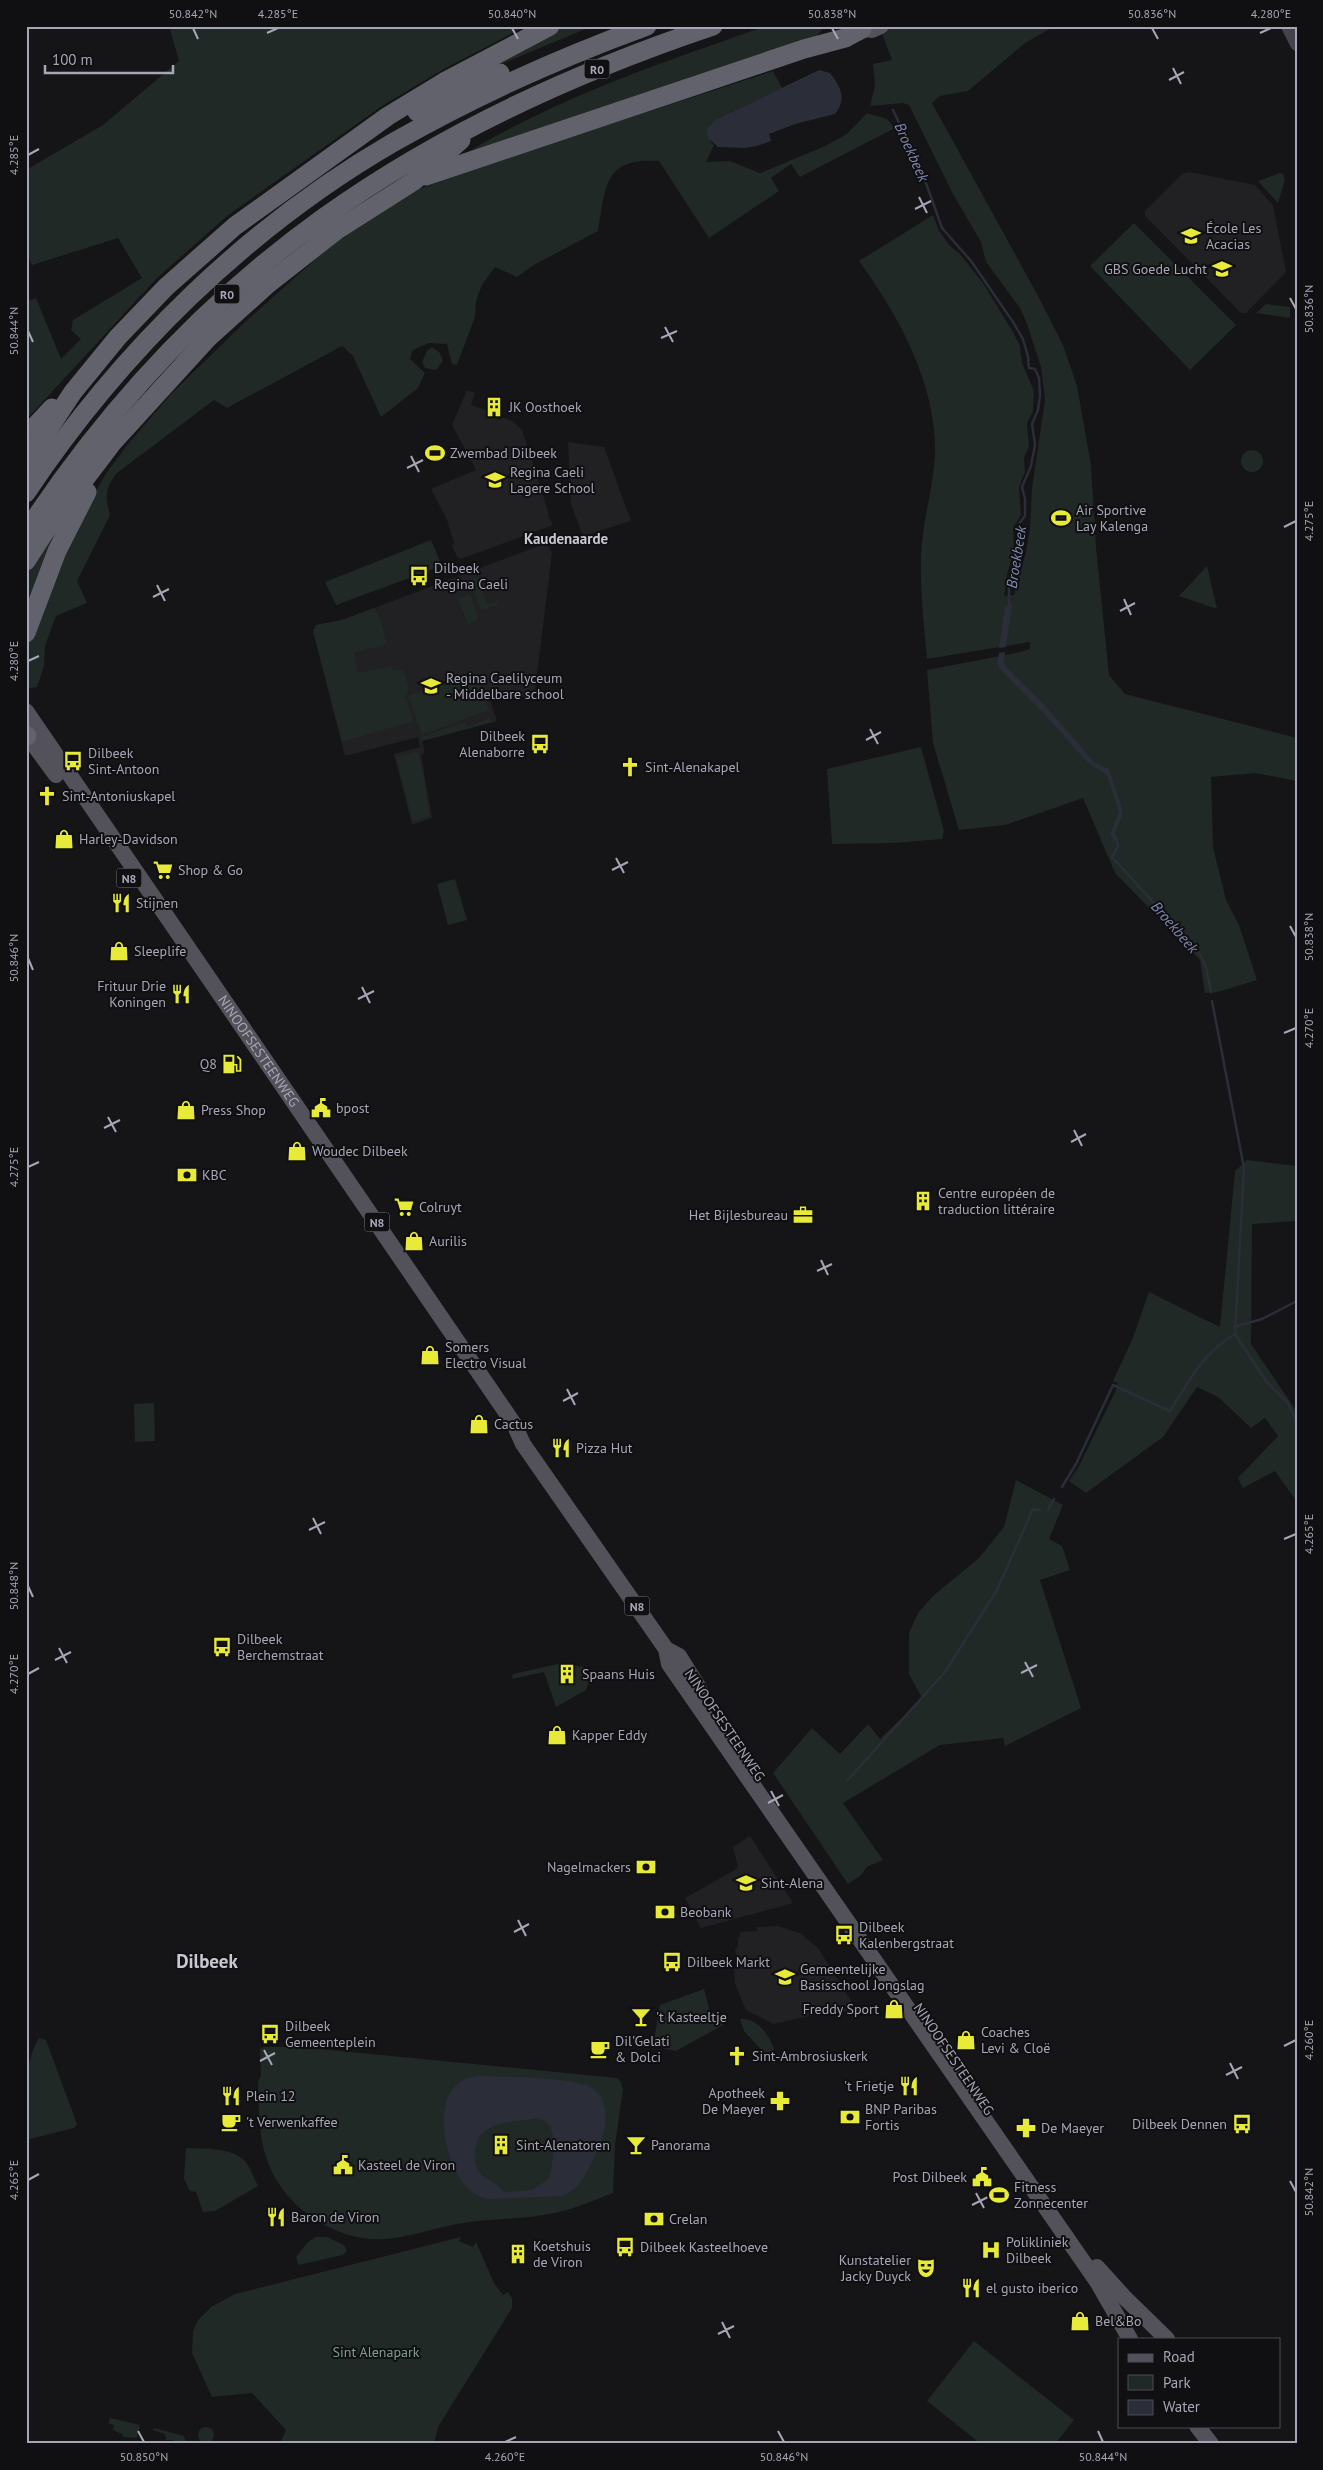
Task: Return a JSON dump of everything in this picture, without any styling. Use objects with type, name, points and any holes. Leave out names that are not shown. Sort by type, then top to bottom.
[{"type":"highway","points":[[26,462],[73,392],[118,337],[166,287],[235,226],[336,154],[350,141],[444,82],[550,26]]},
{"type":"highway","name":"R0","points":[[26,493],[87,408],[134,353],[217,273],[264,233],[312,197],[393,143],[474,99],[545,66],[647,26]]},
{"type":"highway","name":"R0","points":[[26,532],[72,465],[114,411],[158,361],[229,292],[278,251],[343,203],[438,143],[485,120],[574,78],[713,26]]},
{"type":"highway","points":[[414,181],[574,125],[804,49],[845,38],[861,28]]},
{"type":"highway","points":[[336,154],[433,103],[516,66],[597,34],[616,37]]},
{"type":"highway","points":[[26,561],[88,472],[186,360],[268,284],[338,230],[414,181],[485,120]]},
{"type":"highway","points":[[26,436],[55,404],[73,392]]},
{"type":"highway","points":[[26,633],[56,551],[77,508],[126,428]]},
{"type":"main road","points":[[861,28],[872,30],[881,26]]},
{"type":"main road","points":[[1288,26],[1297,44]]},
{"type":"main road","name":"NINOOFSESTEENWEG","points":[[26,711],[514,1424],[523,1444],[666,1649],[669,1664],[1098,2283],[1129,2338]]},
{"type":"main road","name":"NINOOFSESTEENWEG","points":[[27,735],[200,980],[506,1429],[523,1444]]},
{"type":"main road","name":"NINOOFSESTEENWEG","points":[[666,1649],[679,1656],[1097,2267],[1125,2298],[1166,2338]]},
{"type":"main road","points":[[1199,2428],[1211,2444]]},
{"type":"main road","points":[[1209,2428],[1218,2444]]},
{"type":"shaded area","points":[[1189,172],[1255,185],[1273,205],[1286,272],[1246,313],[1241,313],[1145,216],[1145,211],[1182,174]]},
{"type":"shaded area","name":"Regina Caeli Lagere School","points":[[467,390],[475,393],[471,405],[494,413],[492,417],[500,420],[502,417],[512,421],[522,430],[548,515],[553,525],[461,559],[458,558],[452,547],[454,542],[447,520],[431,489],[476,470],[452,425]]},
{"type":"shaded area","points":[[568,442],[604,447],[631,521],[583,536],[571,504]]},
{"type":"shaded area","name":"Regina Caelilyceum - Middelbare school","points":[[544,544],[548,545],[552,553],[534,698],[488,694],[497,721],[422,741],[425,753],[421,755],[432,818],[412,825],[394,754],[420,747],[418,737],[345,756],[313,631],[316,625],[342,620]]},
{"type":"shaded area","name":"Sint-Alena","points":[[750,1836],[793,1903],[701,1928],[685,1898],[735,1870],[738,1867],[733,1847]]},
{"type":"shaded area","name":"Gemeentelijke Basisschool Jongslag","points":[[777,1926],[800,1933],[818,1948],[858,2012],[827,2012],[773,2024],[746,2010],[735,1984],[734,1968],[738,1968],[735,1948],[738,1947],[738,1937],[740,1937],[740,1932],[757,1931],[757,1927]]},
{"type":"green space","points":[[169,26],[526,26],[442,70],[382,106],[227,216],[157,278],[26,420],[26,302],[36,298],[61,359],[81,339],[71,330],[73,320],[142,278],[118,238],[32,265],[26,252],[26,170],[103,125],[179,61]]},
{"type":"green space","points":[[565,26],[593,26],[482,72],[522,46]]},
{"type":"green space","points":[[766,26],[825,26],[815,38],[458,158],[494,137],[569,100],[647,68]]},
{"type":"green space","points":[[873,26],[1055,26],[1025,43],[968,91],[940,96],[932,103],[1037,294],[1063,345],[1077,386],[1091,465],[1096,547],[1109,675],[1125,694],[1297,738],[1297,781],[1255,773],[1211,777],[1213,847],[1226,900],[1239,925],[1257,980],[1218,992],[1205,993],[1200,960],[1115,873],[1083,798],[1005,825],[959,830],[933,743],[927,670],[1016,653],[1030,649],[1030,642],[927,659],[921,569],[923,532],[935,455],[930,403],[913,352],[901,328],[874,282],[859,261],[933,215],[939,231],[950,246],[960,254],[983,283],[1020,346],[1022,363],[1034,391],[1033,411],[1027,423],[1029,446],[1024,458],[1025,472],[1019,487],[1021,515],[1013,528],[1014,549],[1004,596],[1014,595],[1026,552],[1030,528],[1032,488],[1045,400],[1041,367],[1020,308],[986,262],[981,242],[953,194],[909,105],[903,103],[870,106],[875,86],[873,64],[892,60],[882,33]]},
{"type":"green space","points":[[773,71],[782,88],[715,120],[711,142],[714,145],[706,162],[730,161],[760,173],[823,147],[847,134],[867,113],[887,119],[895,128],[800,177],[791,164],[771,178],[779,191],[709,238],[659,161],[641,161],[627,164],[617,170],[610,178],[603,201],[598,231],[534,265],[517,277],[495,267],[482,285],[476,301],[475,317],[457,365],[452,364],[447,344],[429,343],[413,350],[410,359],[425,373],[418,388],[381,417],[353,356],[342,346],[227,408],[214,400],[117,473],[113,478],[107,493],[110,515],[77,581],[87,603],[56,616],[45,646],[44,666],[37,687],[26,689],[26,568],[74,497],[87,506],[107,472],[128,444],[172,393],[244,323],[319,256],[360,224],[406,194],[490,163]]},
{"type":"green space","points":[[1280,173],[1283,174],[1285,180],[1278,203],[1258,181]]},
{"type":"green space","points":[[1134,223],[1236,325],[1190,370],[1090,266]]},
{"type":"green space","points":[[1266,304],[1290,307],[1290,318],[1256,313]]},
{"type":"green space","points":[[432,347],[440,353],[443,361],[436,370],[425,368],[422,362],[427,351]]},
{"type":"green space","points":[[1252,450],[1260,453],[1263,461],[1260,469],[1252,472],[1244,469],[1241,461],[1244,453]]},
{"type":"green space","points":[[431,540],[442,566],[336,605],[325,582]]},
{"type":"green space","points":[[1207,566],[1217,609],[1179,596]]},
{"type":"green space","points":[[476,578],[488,604],[499,600],[497,605],[485,610],[480,608],[470,580]]},
{"type":"green space","points":[[470,594],[478,617],[476,621],[468,624],[458,599]]},
{"type":"green space","points":[[374,608],[380,618],[387,644],[354,653],[358,673],[392,666],[393,670],[403,670],[409,690],[405,695],[414,721],[342,742],[313,631],[316,625],[342,620]]},
{"type":"green space","points":[[475,672],[489,710],[422,735],[408,696]]},
{"type":"green space","points":[[493,712],[496,721],[422,741],[421,737],[465,722],[467,727],[490,718],[491,721],[495,720]]},
{"type":"green space","points":[[921,747],[944,831],[942,839],[894,843],[832,844],[827,769]]},
{"type":"green space","points":[[419,751],[430,816],[413,822],[396,757]]},
{"type":"green space","points":[[455,879],[467,920],[448,925],[437,884]]},
{"type":"green space","points":[[1247,1160],[1296,1166],[1297,1170],[1297,1221],[1252,1224],[1251,1344],[1297,1412],[1297,1502],[1275,1471],[1243,1488],[1238,1478],[1278,1436],[1265,1418],[1251,1428],[1218,1397],[1197,1387],[1163,1437],[1086,1493],[1069,1481],[1079,1466],[1116,1390],[1118,1383],[1113,1381],[1132,1340],[1149,1292],[1220,1327],[1235,1171]]},
{"type":"green space","points":[[154,1403],[155,1441],[135,1442],[134,1404]]},
{"type":"green space","points":[[1016,1480],[1063,1505],[1049,1539],[1062,1546],[1070,1570],[1040,1580],[1081,1708],[1005,1746],[1003,1738],[940,1745],[843,1803],[883,1860],[867,1867],[861,1875],[848,1884],[773,1773],[812,1728],[840,1754],[868,1724],[880,1739],[922,1698],[909,1674],[909,1633],[918,1613],[933,1596],[979,1558],[1004,1527]]},
{"type":"green space","points":[[562,1663],[588,1668],[588,1684],[586,1690],[556,1707],[544,1672],[512,1679],[513,1674]]},
{"type":"green space","points":[[704,1989],[711,2016],[720,2014],[723,2025],[676,2051],[653,2046],[660,2005]]},
{"type":"green space","points":[[740,2019],[747,2019],[761,2027],[774,2050],[775,2065],[744,2031]]},
{"type":"green space","points":[[39,2038],[46,2040],[77,2124],[74,2128],[26,2140],[27,2074]]},
{"type":"green space","points":[[263,2047],[299,2047],[617,2078],[621,2082],[623,2090],[615,2145],[613,2193],[579,2206],[546,2215],[457,2224],[395,2238],[367,2239],[348,2235],[330,2228],[297,2206],[273,2175],[266,2157],[260,2129],[258,2082],[261,2075],[260,2049]]},
{"type":"green space","points":[[186,2148],[225,2151],[239,2156],[247,2164],[258,2186],[215,2211],[203,2212],[196,2192],[190,2191],[184,2179]]},
{"type":"green space","points":[[316,2237],[327,2237],[344,2245],[347,2251],[343,2255],[298,2265],[296,2257],[308,2242]]},
{"type":"green space","name":"Sint Alenapark","points":[[461,2237],[459,2241],[473,2247],[476,2242],[494,2283],[503,2295],[508,2292],[512,2298],[512,2308],[438,2427],[434,2444],[280,2444],[286,2430],[252,2393],[212,2397],[192,2353],[193,2331],[198,2320],[211,2307],[235,2294]]},
{"type":"green space","points":[[974,2341],[1074,2420],[1055,2444],[981,2444],[927,2401]]},
{"type":"green space","points":[[110,2418],[140,2425],[137,2438],[123,2437],[122,2434],[113,2430],[114,2425],[108,2423]]},
{"type":"green space","points":[[203,2427],[209,2427],[214,2432],[212,2441],[203,2443],[198,2438],[198,2432]]},
{"type":"green space","points":[[154,2428],[184,2436],[186,2442],[174,2444],[173,2440],[166,2440],[165,2434],[153,2430]]},
{"type":"water","points":[[819,70],[830,73],[840,88],[842,98],[839,109],[835,114],[795,124],[769,134],[771,141],[757,146],[745,148],[718,147],[708,138],[707,129],[715,120]]},
{"type":"water","points":[[1012,605],[1006,647],[999,648],[1005,607]]},
{"type":"water","points":[[1005,652],[1004,663],[1007,668],[1046,707],[1094,762],[1109,769],[1122,809],[1122,816],[1115,833],[1118,839],[1114,841],[1110,834],[1119,812],[1107,775],[1087,762],[1048,718],[999,668],[997,663],[999,653]]},
{"type":"water","points":[[478,2076],[539,2078],[573,2082],[586,2085],[595,2090],[604,2103],[604,2128],[597,2151],[580,2183],[563,2196],[490,2199],[472,2192],[462,2181],[453,2165],[447,2147],[444,2128],[445,2110],[450,2094],[461,2082]],"holes":[[[536,2118],[544,2120],[550,2126],[554,2143],[549,2179],[532,2190],[504,2192],[499,2186],[478,2171],[475,2151],[478,2141],[489,2128]]]},
{"type":"waterway","name":"Broekbeek","points":[[893,110],[921,169],[942,228],[971,261],[1013,322],[1023,339],[1029,368],[1035,369],[1039,378],[1040,395],[1038,410],[1032,424],[1035,445],[1031,466],[1022,487],[1025,499],[1025,516],[1018,525],[1020,535],[1009,580],[1009,608]]},
{"type":"waterway","name":"Broekbeek","points":[[1116,838],[1118,846],[1112,857],[1198,951],[1206,967],[1211,992]]},
{"type":"waterway","name":"Broekbeek","points":[[1212,1001],[1244,1168],[1235,1334],[1266,1381],[1288,1403],[1297,1422]]},
{"type":"waterway","name":"Broekbeek","points":[[1234,1327],[1262,1319],[1297,1301]]},
{"type":"waterway","points":[[1062,1487],[1076,1464],[1113,1385],[1170,1411],[1190,1378],[1205,1359],[1235,1334]]},
{"type":"waterway","points":[[1048,1510],[1054,1499]]},
{"type":"waterway","points":[[847,1781],[945,1672],[997,1590],[1033,1509],[1040,1510]]},
{"type":"place","name":"École Les Acacias","points":[[1191,236]]},
{"type":"place","name":"GBS Goede Lucht","points":[[1222,269]]},
{"type":"place","name":"JK Oosthoek","points":[[494,407]]},
{"type":"place","name":"Zwembad Dilbeek","points":[[435,453]]},
{"type":"place","name":"Regina Caeli Lagere School","points":[[495,480]]},
{"type":"place","name":"Air Sportive Lay Kalenga","points":[[1061,518]]},
{"type":"place","name":"Dilbeek Regina Caeli","points":[[419,576]]},
{"type":"place","name":"Regina Caelilyceum - Middelbare school","points":[[431,686]]},
{"type":"place","name":"Dilbeek Alenaborre","points":[[540,744]]},
{"type":"place","name":"Dilbeek Sint-Antoon","points":[[73,761]]},
{"type":"place","name":"Sint-Alenakapel","points":[[630,767]]},
{"type":"place","name":"Sint-Antoniuskapel","points":[[47,796]]},
{"type":"place","name":"Harley-Davidson","points":[[64,839]]},
{"type":"place","name":"Shop & Go","points":[[163,870]]},
{"type":"place","name":"Stijnen","points":[[121,903]]},
{"type":"place","name":"Sleeplife","points":[[119,951]]},
{"type":"place","name":"Frituur Drie Koningen","points":[[181,994]]},
{"type":"place","name":"Q8","points":[[232,1064]]},
{"type":"place","name":"bpost","points":[[321,1108]]},
{"type":"place","name":"Press Shop","points":[[186,1110]]},
{"type":"place","name":"Woudec Dilbeek","points":[[297,1151]]},
{"type":"place","name":"KBC","points":[[187,1175]]},
{"type":"place","name":"Centre européen de traduction littéraire","points":[[923,1201]]},
{"type":"place","name":"Colruyt","points":[[404,1207]]},
{"type":"place","name":"Het Bijlesbureau","points":[[803,1215]]},
{"type":"place","name":"Aurilis","points":[[414,1241]]},
{"type":"place","name":"Somers Electro Visual","points":[[430,1355]]},
{"type":"place","name":"Cactus","points":[[479,1424]]},
{"type":"place","name":"Pizza Hut","points":[[561,1448]]},
{"type":"place","name":"Dilbeek Berchemstraat","points":[[222,1647]]},
{"type":"place","name":"Spaans Huis","points":[[567,1674]]},
{"type":"place","name":"Kapper Eddy","points":[[557,1735]]},
{"type":"place","name":"Nagelmackers","points":[[646,1867]]},
{"type":"place","name":"Sint-Alena","points":[[746,1883]]},
{"type":"place","name":"Beobank","points":[[665,1912]]},
{"type":"place","name":"Dilbeek Kalenbergstraat","points":[[844,1935]]},
{"type":"place","name":"Dilbeek Markt","points":[[672,1962]]},
{"type":"place","name":"Gemeentelijke Basisschool Jongslag","points":[[785,1977]]},
{"type":"place","name":"Freddy Sport","points":[[894,2009]]},
{"type":"place","name":"'t Kasteeltje","points":[[641,2017]]},
{"type":"place","name":"Dilbeek Gemeenteplein","points":[[270,2034]]},
{"type":"place","name":"Coaches Levi & Cloë","points":[[966,2040]]},
{"type":"place","name":"Dil'Gelati & Dolci","points":[[600,2049]]},
{"type":"place","name":"Sint-Ambrosiuskerk","points":[[737,2056]]},
{"type":"place","name":"'t Frietje","points":[[909,2086]]},
{"type":"place","name":"Plein 12","points":[[231,2096]]},
{"type":"place","name":"Apotheek De Maeyer","points":[[780,2101]]},
{"type":"place","name":"BNP Paribas Fortis","points":[[850,2117]]},
{"type":"place","name":"'t Verwenkaffee","points":[[231,2122]]},
{"type":"place","name":"Dilbeek Dennen","points":[[1242,2124]]},
{"type":"place","name":"De Maeyer","points":[[1026,2128]]},
{"type":"place","name":"Sint-Alenatoren","points":[[501,2145]]},
{"type":"place","name":"Panorama","points":[[636,2145]]},
{"type":"place","name":"Kasteel de Viron","points":[[343,2165]]},
{"type":"place","name":"Post Dilbeek","points":[[982,2177]]},
{"type":"place","name":"Fitness Zonnecenter","points":[[999,2195]]},
{"type":"place","name":"Baron de Viron","points":[[276,2217]]},
{"type":"place","name":"Crelan","points":[[654,2219]]},
{"type":"place","name":"Dilbeek Kasteelhoeve","points":[[625,2247]]},
{"type":"place","name":"Polikliniek Dilbeek","points":[[991,2250]]},
{"type":"place","name":"Koetshuis de Viron","points":[[518,2254]]},
{"type":"place","name":"Kunstatelier Jacky Duyck","points":[[926,2268]]},
{"type":"place","name":"el gusto iberico","points":[[971,2288]]},
{"type":"place","name":"Bel&Bo","points":[[1080,2321]]},
{"type":"district","name":"Kaudenaarde","points":[[566,538]]},
{"type":"district","name":"Dilbeek","points":[[207,1961]]}]
